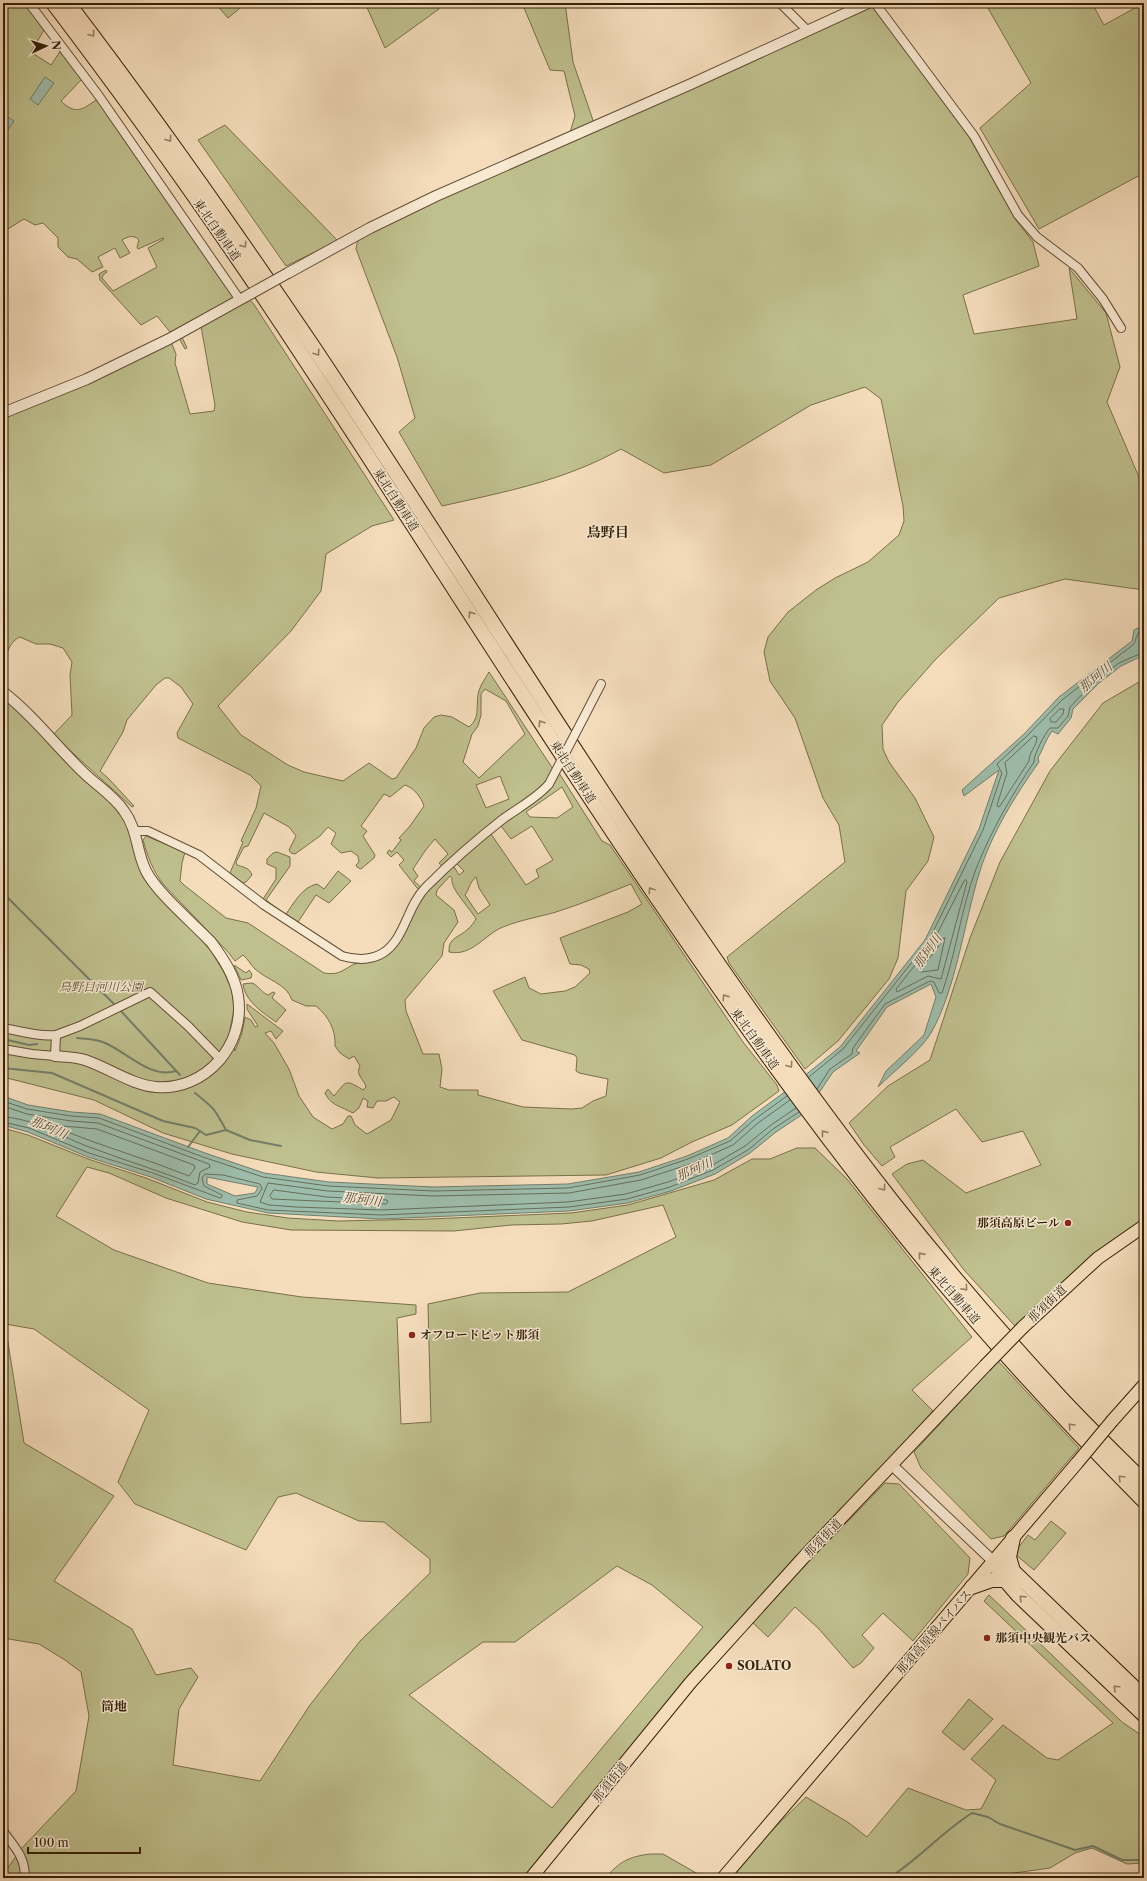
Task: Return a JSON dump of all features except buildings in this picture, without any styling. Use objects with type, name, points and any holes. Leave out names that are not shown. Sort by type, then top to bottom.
[{"type":"highway","name":"東北自動車道","points":[[53,3],[118,88],[255,284],[663,908],[854,1160],[930,1267],[990,1336],[1098,1454],[1144,1501]]},
{"type":"highway","name":"東北自動車道","points":[[68,3],[188,165],[266,278],[567,740],[674,901],[761,1037]]},
{"type":"highway","name":"東北自動車道","points":[[854,1160],[893,1202],[1061,1398],[1144,1482]]},
{"type":"highway","points":[[1104,1442],[1116,1445],[1144,1469]]},
{"type":"highway","points":[[1013,1538],[1009,1557],[1009,1575],[1144,1715]]},
{"type":"highway","points":[[994,1562],[1144,1697]]},
{"type":"highway","points":[[972,1587],[1009,1575]]},
{"type":"main road","name":"那須街道","points":[[531,1878],[691,1682],[803,1558],[893,1466],[1023,1327],[1098,1258],[1144,1226]]},
{"type":"main road","name":"那須高原線バイパス","points":[[723,1878],[1144,1385]]},
{"type":"street","points":[[29,3],[99,96],[242,299]]},
{"type":"street","points":[[780,3],[808,31]]},
{"type":"street","points":[[3,413],[87,379],[169,338],[370,228],[436,196],[868,3]]},
{"type":"street","points":[[875,3],[974,136],[1018,215],[1038,237],[1078,268],[1103,299],[1121,328]]},
{"type":"street","points":[[135,831],[148,831],[199,855],[264,905],[342,956],[356,960],[369,959],[390,948],[415,901],[430,883],[476,840],[549,784],[601,684]]},
{"type":"street","points":[[3,692],[26,713],[83,772],[117,802],[135,831],[142,861],[153,883],[211,942],[235,983],[238,997],[236,1030],[229,1047],[221,1060],[209,1071],[187,1084],[171,1087],[143,1085],[85,1060],[3,1049]]},
{"type":"street","points":[[3,1028],[45,1036],[56,1035],[80,1026],[150,992],[188,1026],[221,1060]]},
{"type":"street","points":[[55,1056],[56,1035]]},
{"type":"street","points":[[893,1466],[994,1562]]},
{"type":"street","points":[[3,1831],[25,1865],[25,1878]]},
{"type":"green space","points":[[3,3],[26,3],[44,30],[31,52],[51,65],[61,50],[83,78],[61,101],[70,108],[78,110],[96,100],[101,102],[234,297],[233,299],[170,332],[157,316],[141,325],[100,280],[99,274],[106,270],[107,272],[102,278],[113,291],[157,267],[148,248],[164,239],[163,238],[138,249],[137,247],[139,240],[137,238],[130,237],[124,239],[122,240],[130,253],[120,258],[115,248],[98,257],[103,267],[92,272],[77,259],[68,257],[58,247],[58,238],[43,223],[35,225],[24,219],[3,232]]},
{"type":"green space","points":[[215,3],[246,3],[228,18]]},
{"type":"green space","points":[[365,3],[437,3],[439,9],[385,48]]},
{"type":"green space","points":[[522,3],[565,3],[573,62],[596,129],[872,5],[969,137],[1016,220],[1033,242],[1039,266],[963,295],[974,334],[1077,319],[1069,268],[1106,313],[1120,367],[1107,402],[1144,489],[1144,590],[1065,579],[999,598],[935,660],[898,702],[882,725],[883,749],[889,762],[915,798],[934,837],[928,861],[906,891],[898,958],[889,979],[838,1041],[805,1069],[729,963],[727,957],[845,862],[839,825],[823,798],[795,718],[770,681],[764,652],[768,637],[788,612],[816,590],[835,578],[868,562],[899,535],[904,521],[903,506],[881,399],[865,387],[811,405],[711,465],[664,473],[621,449],[599,460],[556,477],[511,490],[442,506],[399,432],[415,418],[397,357],[356,249],[358,239],[440,199],[567,142],[575,116],[564,71],[550,70]]},
{"type":"green space","points":[[985,3],[1092,3],[1104,25],[1144,3],[1144,173],[1039,229],[980,128],[1031,83]]},
{"type":"green space","points":[[225,125],[338,241],[286,266],[198,140]]},
{"type":"green space","name":"鳥野目河川公園","points":[[249,300],[253,303],[394,520],[372,526],[326,554],[321,591],[291,631],[218,706],[241,735],[288,765],[304,772],[343,781],[369,763],[392,779],[396,778],[416,748],[424,728],[434,717],[441,715],[452,717],[469,727],[472,724],[475,720],[477,712],[479,692],[482,683],[489,672],[553,769],[546,784],[559,773],[602,841],[610,845],[743,1042],[777,1085],[779,1091],[732,1125],[692,1142],[661,1158],[606,1175],[378,1178],[316,1172],[232,1154],[163,1133],[94,1100],[3,1077],[3,696],[113,803],[129,824],[150,884],[211,951],[224,972],[232,990],[234,1009],[230,1030],[235,1051],[242,1033],[245,1017],[251,1020],[255,1027],[258,1026],[247,1009],[247,1004],[283,1031],[276,1039],[271,1031],[265,1033],[274,1043],[289,1069],[299,1096],[313,1117],[332,1129],[343,1124],[348,1116],[351,1116],[355,1125],[367,1134],[391,1120],[400,1102],[394,1097],[386,1101],[377,1101],[373,1108],[367,1107],[368,1101],[363,1098],[359,1108],[353,1113],[337,1105],[327,1097],[325,1093],[328,1089],[334,1096],[346,1083],[352,1084],[363,1090],[366,1087],[359,1074],[360,1066],[354,1056],[349,1059],[340,1053],[335,1046],[333,1029],[328,1019],[316,1006],[306,1006],[292,1000],[286,990],[255,969],[243,955],[235,961],[164,885],[151,864],[143,840],[146,836],[185,852],[180,881],[226,918],[248,923],[324,973],[330,974],[342,971],[357,963],[381,958],[390,952],[400,938],[423,894],[445,870],[439,863],[448,854],[435,839],[413,869],[418,876],[414,881],[422,888],[420,889],[417,888],[399,865],[404,860],[397,852],[391,857],[387,853],[389,850],[392,852],[401,840],[399,838],[410,826],[424,806],[417,793],[405,785],[390,797],[384,794],[361,826],[367,831],[363,836],[375,855],[374,858],[361,869],[356,865],[359,862],[358,856],[351,851],[341,853],[331,844],[336,833],[328,827],[320,836],[295,854],[291,853],[289,850],[296,836],[289,827],[264,813],[248,846],[244,847],[236,862],[237,865],[248,869],[252,875],[246,882],[243,883],[230,873],[243,842],[241,841],[256,808],[261,786],[250,775],[178,738],[177,733],[193,704],[181,687],[169,678],[165,678],[156,685],[127,720],[123,732],[100,771],[134,806],[132,807],[53,735],[72,715],[70,675],[72,662],[63,648],[50,644],[36,644],[20,637],[14,641],[7,654],[3,688],[3,415],[171,342],[176,354],[175,363],[190,414],[214,411],[215,405],[201,326]],"holes":[[[485,689],[506,701],[525,734],[479,778],[463,762],[472,734],[478,726],[481,715],[481,694]],[[500,776],[509,799],[486,808],[476,785]],[[562,787],[573,807],[557,818],[530,817],[526,812]],[[501,826],[511,839],[532,826],[553,860],[536,870],[539,877],[526,885],[491,834]],[[456,863],[464,871],[459,875],[453,865]],[[450,876],[457,893],[476,919],[465,932],[450,943],[449,952],[457,953],[471,948],[496,930],[503,927],[516,922],[566,909],[631,884],[642,904],[628,912],[560,938],[570,964],[581,965],[589,969],[590,973],[575,987],[565,991],[541,994],[529,988],[525,977],[493,991],[522,1040],[575,1055],[577,1058],[576,1071],[579,1073],[608,1079],[606,1096],[593,1101],[582,1108],[523,1107],[478,1095],[478,1090],[449,1090],[440,1087],[442,1069],[439,1054],[423,1054],[406,1011],[405,1000],[442,956],[444,943],[458,922],[454,910],[436,895],[437,890]],[[476,877],[479,888],[490,905],[478,914],[465,895],[472,881]]]},
{"type":"green space","points":[[199,327],[182,337],[187,348],[185,349],[179,338]]},
{"type":"green space","points":[[1144,679],[1144,1039],[1142,1040],[1144,1043],[1144,1220],[1061,1285],[1015,1326],[964,1270],[892,1174],[907,1164],[923,1160],[966,1193],[1041,1165],[1023,1131],[982,1142],[956,1109],[890,1147],[895,1157],[882,1166],[864,1145],[849,1123],[888,1086],[930,1060],[970,938],[1000,862],[1050,771],[1103,703]]},
{"type":"green space","points":[[277,852],[290,857],[290,866],[266,900],[282,912],[263,899],[276,879],[276,868],[267,864],[267,859],[273,853]]},
{"type":"green space","points":[[338,871],[351,881],[329,903],[316,895],[298,922],[286,914],[295,900],[307,888],[317,884],[324,889]]},
{"type":"green space","points":[[234,965],[246,973],[249,970],[252,974],[251,978],[241,980]]},
{"type":"green space","points":[[252,983],[268,995],[273,992],[275,993],[272,998],[286,1010],[276,1022],[255,1006],[247,996],[243,984]]},
{"type":"green space","points":[[3,1128],[28,1135],[88,1159],[146,1178],[207,1202],[247,1212],[288,1218],[338,1221],[571,1213],[628,1205],[714,1180],[752,1159],[770,1159],[797,1148],[815,1148],[847,1179],[972,1337],[912,1390],[933,1411],[881,1468],[525,1878],[3,1878],[3,1875],[21,1849],[76,1791],[89,1716],[81,1672],[39,1644],[3,1638],[3,1590],[8,1589],[3,1560]],"holes":[[[87,1167],[109,1173],[166,1198],[242,1222],[291,1230],[454,1231],[511,1225],[561,1224],[592,1221],[663,1205],[676,1237],[568,1292],[480,1293],[428,1304],[431,1422],[401,1424],[397,1318],[416,1314],[416,1305],[302,1297],[208,1283],[114,1250],[56,1216]],[[5,1324],[34,1329],[149,1410],[118,1482],[135,1504],[246,1550],[278,1497],[296,1493],[359,1521],[384,1522],[430,1559],[430,1573],[360,1641],[310,1705],[260,1781],[173,1765],[179,1709],[198,1677],[191,1668],[156,1675],[132,1629],[54,1581],[114,1496],[24,1443]],[[617,1566],[652,1585],[703,1627],[552,1808],[409,1695],[483,1642],[515,1642]]]},
{"type":"green space","points":[[998,1361],[1079,1448],[1004,1536],[991,1539],[921,1468],[914,1452]]},
{"type":"green space","points":[[885,1483],[899,1484],[970,1558],[968,1574],[913,1641],[883,1613],[862,1635],[874,1648],[861,1663],[853,1668],[819,1629],[795,1607],[768,1637],[751,1621]]},
{"type":"green space","points":[[1051,1521],[1066,1533],[1034,1570],[1016,1555],[1017,1549],[1028,1535],[1035,1540]]},
{"type":"green space","points":[[989,1595],[1122,1722],[1144,1737],[1144,1863],[1127,1864],[1092,1848],[1075,1853],[1050,1868],[1007,1874],[1005,1878],[729,1878],[766,1836],[806,1797],[849,1823],[867,1837],[908,1788],[966,1810],[981,1809],[996,1780],[971,1759],[1003,1725],[1047,1758],[1058,1760],[1113,1723],[984,1601]]},
{"type":"green space","points":[[969,1699],[993,1719],[964,1750],[942,1732]]},
{"type":"green space","points":[[650,1854],[663,1854],[705,1878],[605,1878],[624,1861]]},
{"type":"water","points":[[45,77],[54,83],[38,105],[30,99]]},
{"type":"water","points":[[3,114],[14,121],[3,137]]},
{"type":"water","name":"那珂川","points":[[1144,625],[1144,655],[1121,666],[1099,683],[1073,709],[1071,718],[1058,734],[1052,731],[1038,758],[1039,762],[1004,816],[990,844],[979,874],[959,955],[947,996],[940,1016],[926,1040],[914,1054],[878,1087],[886,1071],[924,1035],[936,997],[931,984],[887,1007],[856,1051],[860,1053],[833,1072],[806,1112],[776,1132],[750,1153],[715,1174],[671,1191],[628,1203],[569,1211],[381,1219],[268,1213],[206,1199],[151,1177],[88,1157],[28,1132],[3,1125],[3,1096],[28,1105],[72,1112],[100,1114],[264,1173],[329,1182],[434,1187],[568,1184],[639,1172],[687,1156],[728,1138],[752,1116],[840,1047],[925,940],[979,829],[999,770],[964,796],[962,790],[1024,734],[1059,697],[1132,641],[1134,630]],"holes":[[[207,1177],[258,1187],[255,1193],[235,1196],[207,1184]]]},
{"type":"waterway","points":[[3,893],[115,1005]]},
{"type":"waterway","points":[[120,1010],[180,1075]]},
{"type":"waterway","points":[[77,1038],[91,1039],[102,1042],[148,1068],[166,1072],[176,1071]]},
{"type":"waterway","points":[[3,1039],[29,1045],[37,1044]]},
{"type":"waterway","points":[[3,1068],[52,1073],[163,1121],[195,1128],[200,1131]]},
{"type":"waterway","points":[[195,1093],[213,1109],[226,1130]]},
{"type":"waterway","points":[[188,1147],[200,1131],[206,1135],[226,1130],[250,1140],[281,1146]]},
{"type":"waterway","points":[[889,1878],[900,1871],[951,1828],[972,1813],[988,1817],[1000,1824],[1075,1850],[1093,1846],[1122,1860],[1144,1860]]},
{"type":"place","name":"那須高原ビール","points":[[1068,1223]]},
{"type":"place","name":"オフロードピット那須","points":[[412,1335]]},
{"type":"place","name":"那須中央観光バス","points":[[987,1638]]},
{"type":"place","name":"SOLATO","points":[[729,1666]]},
{"type":"district","name":"鳥野目","points":[[608,532]]},
{"type":"district","name":"筒地","points":[[114,1706]]}]
